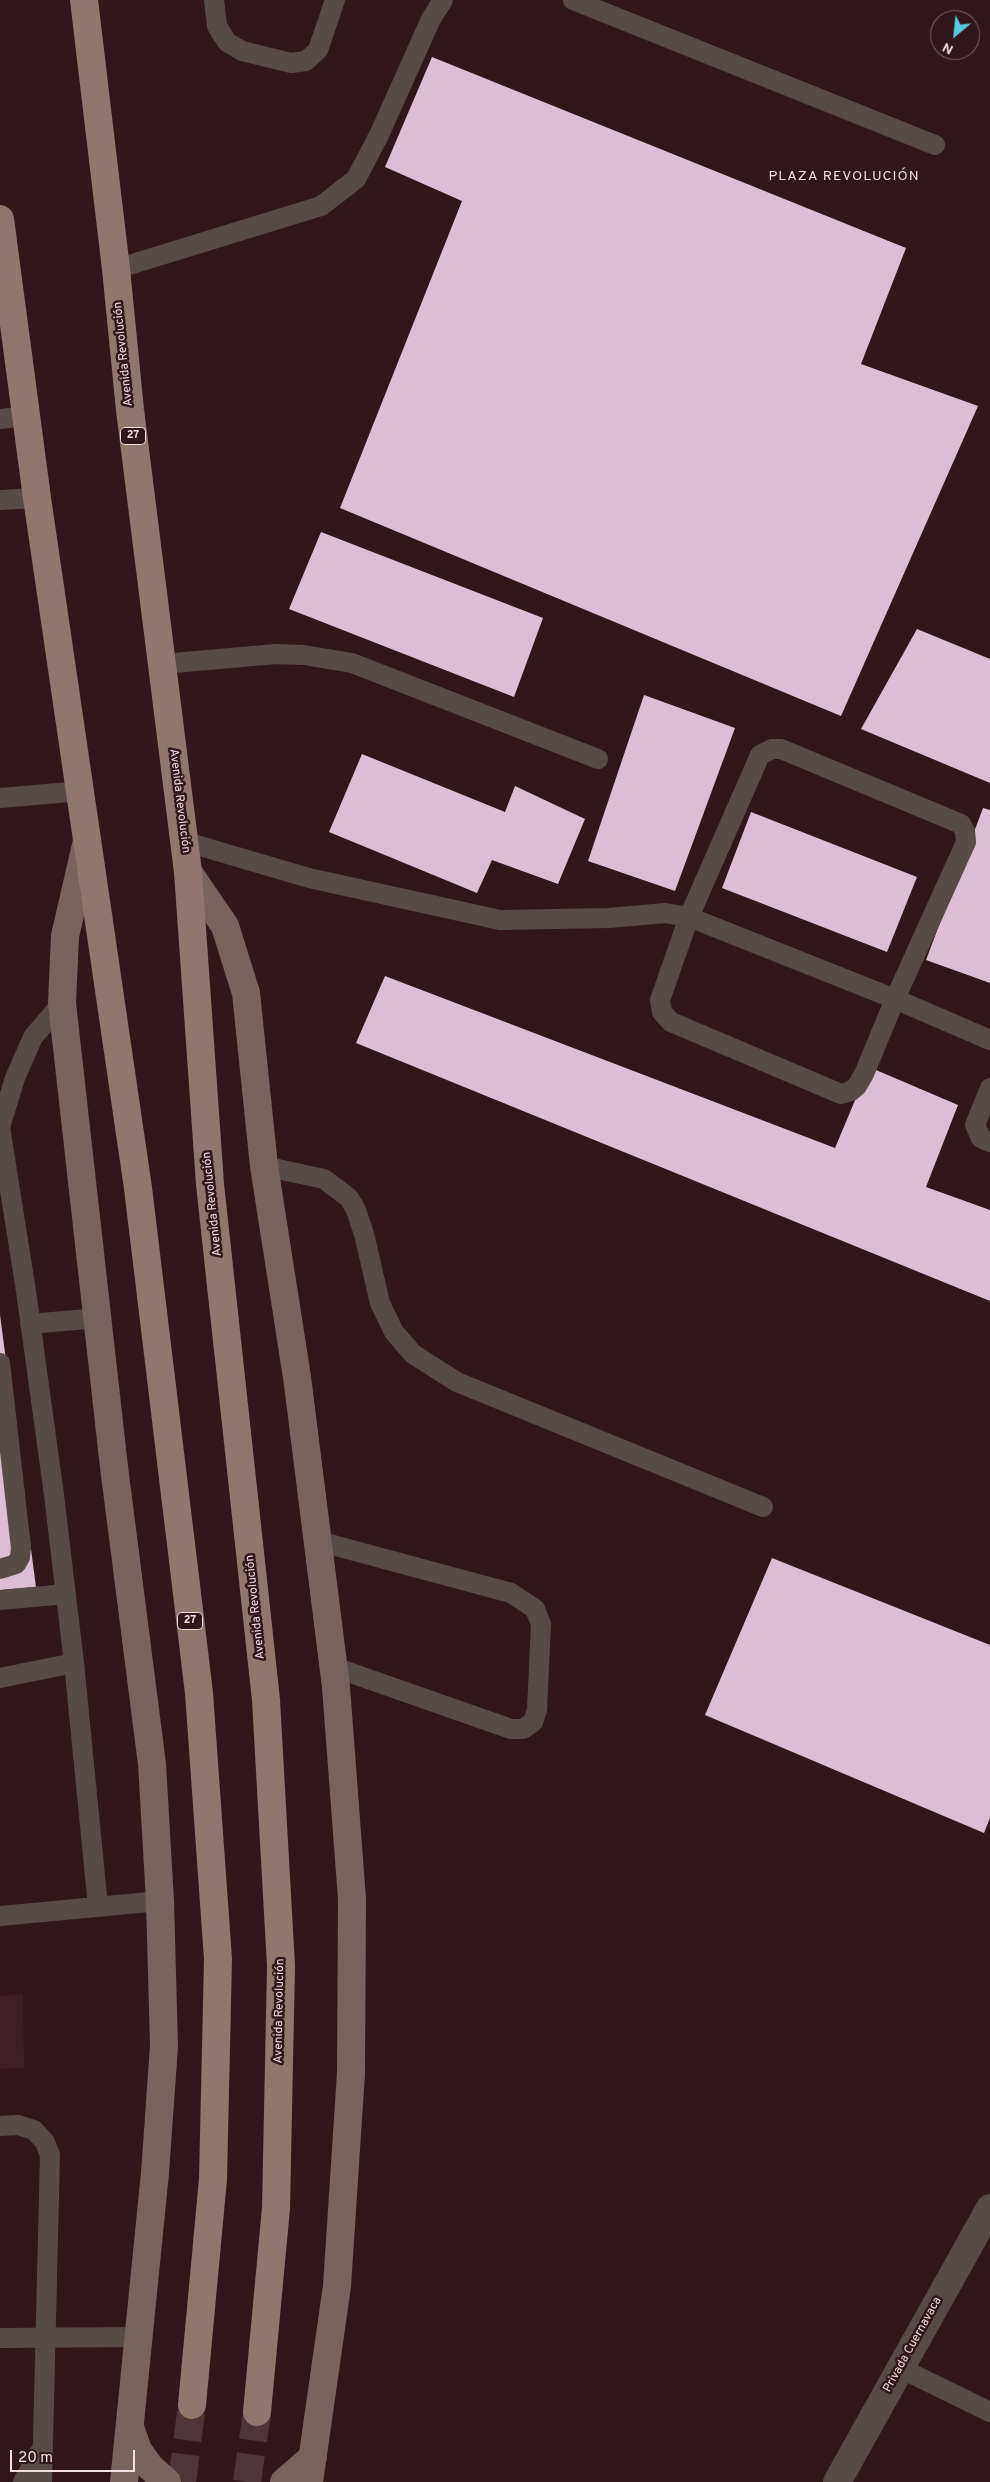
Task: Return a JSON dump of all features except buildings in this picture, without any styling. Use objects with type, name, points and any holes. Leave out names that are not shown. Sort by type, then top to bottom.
[{"type":"main road","name":"Avenida Revolución","points":[[84,0],[116,269],[130,410],[188,872],[210,1184],[266,1700],[281,1966],[276,2208],[257,2412]]},
{"type":"main road","name":"27","points":[[0,219],[13,418],[37,498],[81,791],[138,1188],[199,1693],[217,1949],[213,2179],[192,2405]]},
{"type":"street","points":[[88,841],[65,936],[62,1002],[114,1467],[152,1764],[160,1901],[164,2046],[140,2337],[124,2482]]},
{"type":"street","points":[[188,872],[225,926],[246,993],[264,1166],[297,1378],[334,1667],[352,1899],[351,2073],[337,2286],[311,2470],[284,2482]]},
{"type":"street","name":"Privada Cuernavaca","points":[[837,2482],[990,2208]]},
{"type":"street","points":[[131,2430],[142,2455],[150,2467],[166,2482]]},
{"type":"lane","points":[[214,0],[217,26],[226,42],[242,51],[291,63],[306,61],[318,50],[335,0]]},
{"type":"lane","points":[[116,269],[321,206],[356,179],[379,135],[432,19],[443,0]]},
{"type":"lane","points":[[573,0],[935,145]]},
{"type":"lane","points":[[0,500],[37,498]]},
{"type":"lane","points":[[162,664],[276,654],[304,655],[352,663],[598,759]]},
{"type":"lane","points":[[772,749],[781,749],[961,824],[965,832],[966,842],[895,999],[864,1074],[857,1086],[841,1094],[670,1022],[662,1012],[660,1000],[689,917],[760,755],[772,749]]},
{"type":"lane","points":[[0,798],[81,791]]},
{"type":"lane","points":[[183,841],[310,878],[500,920],[609,918],[665,912],[689,917],[895,999],[990,1040]]},
{"type":"lane","points":[[62,1002],[33,1037],[14,1078],[0,1127],[30,1324],[66,1594],[98,1906]]},
{"type":"lane","points":[[990,1088],[975,1125],[980,1138],[990,1142]]},
{"type":"lane","points":[[264,1166],[324,1179],[348,1198],[356,1210],[364,1234],[380,1303],[394,1332],[413,1354],[456,1382],[763,1507]]},
{"type":"lane","points":[[30,1324],[98,1318]]},
{"type":"lane","points":[[0,1363],[8,1496],[20,1557],[16,1564],[0,1569]]},
{"type":"lane","points":[[318,1541],[511,1593],[535,1610],[541,1624],[537,1710],[533,1722],[523,1729],[511,1729],[334,1667]]},
{"type":"lane","points":[[0,1600],[66,1594]]},
{"type":"lane","points":[[0,1678],[74,1664]]},
{"type":"lane","points":[[0,1916],[160,1901]]},
{"type":"lane","points":[[0,2126],[18,2125],[34,2130],[45,2142],[50,2155],[42,2482]]},
{"type":"lane","points":[[0,2338],[45,2336],[140,2337]]},
{"type":"lane","points":[[900,2368],[990,2412]]},
{"type":"lane","points":[[23,2482],[43,2446]]},
{"type":"shaded area","points":[[23,1994],[24,2068],[0,2069],[0,1996]]},
{"type":"tunnel","points":[[182,2482],[192,2405]]},
{"type":"tunnel","points":[[247,2482],[257,2412]]},
{"type":"district","name":"PLAZA REVOLUCIÓN","points":[[844,177]]}]
